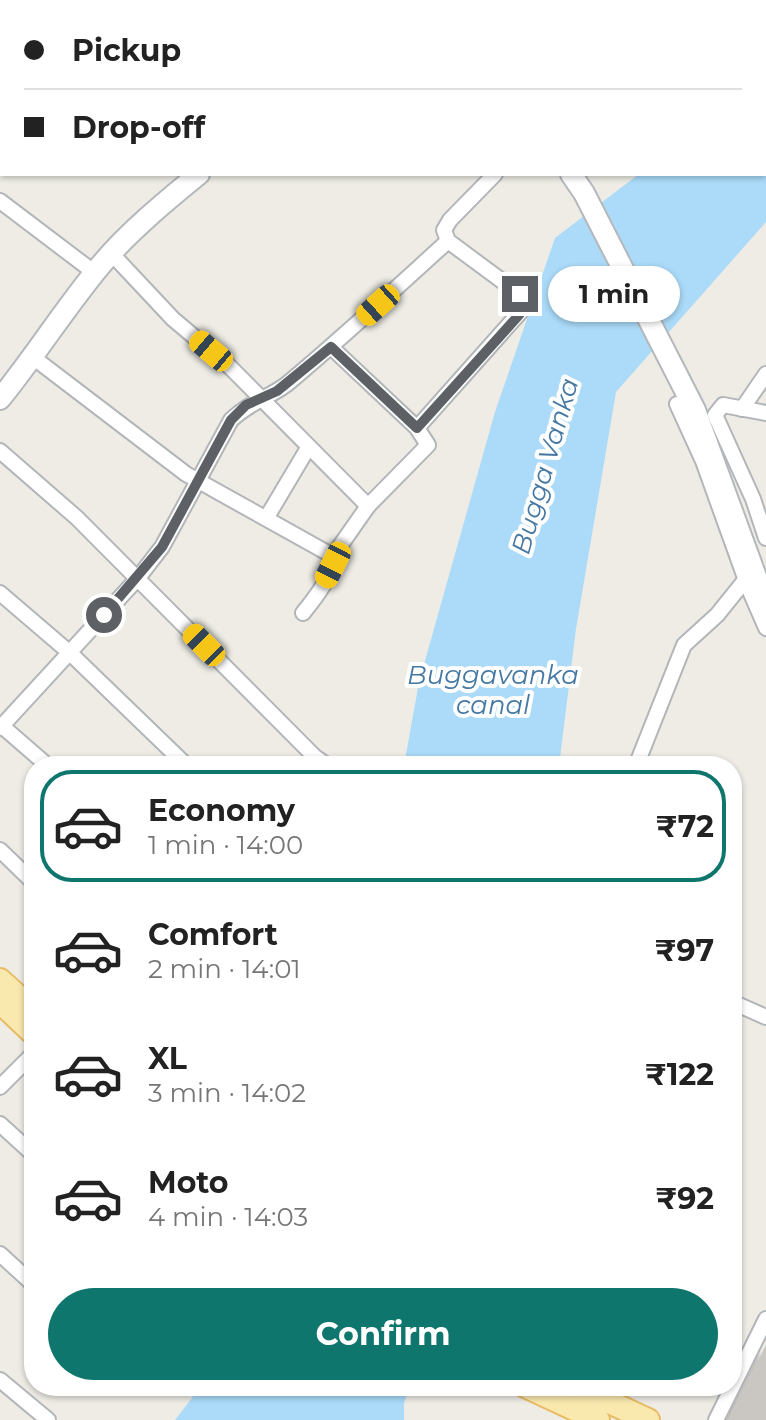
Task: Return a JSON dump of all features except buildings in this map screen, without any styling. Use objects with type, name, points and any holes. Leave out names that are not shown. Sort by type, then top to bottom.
[{"type":"main road","points":[[0,399],[34,358],[95,273],[197,176]]},
{"type":"main road","points":[[572,176],[584,193],[686,407],[766,604]]},
{"type":"main road","points":[[0,980],[24,1002]]},
{"type":"main road","points":[[0,1002],[24,1025]]},
{"type":"main road","points":[[551,1396],[600,1415],[648,1420]]},
{"type":"main road","points":[[584,1396],[600,1415]]},
{"type":"street","points":[[417,428],[519,315],[525,303],[525,298],[448,241],[444,230],[493,176]]},
{"type":"street","points":[[0,201],[95,273]]},
{"type":"street","points":[[36,756],[1,727],[138,578],[162,547],[231,420],[246,405],[277,391],[331,347],[448,241]]},
{"type":"street","points":[[112,254],[173,319],[230,367],[368,506]]},
{"type":"street","points":[[303,613],[333,565],[333,556],[368,506],[428,445],[417,428],[331,347]]},
{"type":"street","points":[[34,358],[186,474],[333,556]]},
{"type":"street","points":[[742,409],[766,374]]},
{"type":"street","points":[[766,413],[723,405],[715,415],[753,499],[766,538]]},
{"type":"street","points":[[686,407],[766,628]]},
{"type":"street","points":[[267,517],[308,448]]},
{"type":"street","points":[[0,451],[77,518],[314,756]]},
{"type":"street","points":[[640,756],[684,645],[717,615],[746,579]]},
{"type":"street","points":[[0,593],[70,653],[177,756]]},
{"type":"street","points":[[0,850],[24,873]]},
{"type":"street","points":[[742,1006],[766,1017]]},
{"type":"street","points":[[0,1087],[24,1063]]},
{"type":"street","points":[[0,1124],[24,1146]]},
{"type":"street","points":[[0,1254],[24,1276]]},
{"type":"street","points":[[742,1367],[766,1319]]},
{"type":"street","points":[[0,1380],[48,1420]]},
{"type":"street","points":[[716,1420],[728,1396]]},
{"type":"water","name":"Buggavanka canal","points":[[636,176],[766,176],[766,222],[616,392],[576,629],[560,756],[406,756],[419,682],[495,412],[555,238]]},
{"type":"water","points":[[406,1396],[404,1420],[175,1420],[192,1398]]},
{"type":"route","points":[[104,615],[162,547],[231,420],[246,405],[277,391],[331,347],[417,428],[519,315],[525,303],[525,298],[520,294]]},
{"type":"water label","name":"Bugga Vanka","points":[[545,466]]}]
